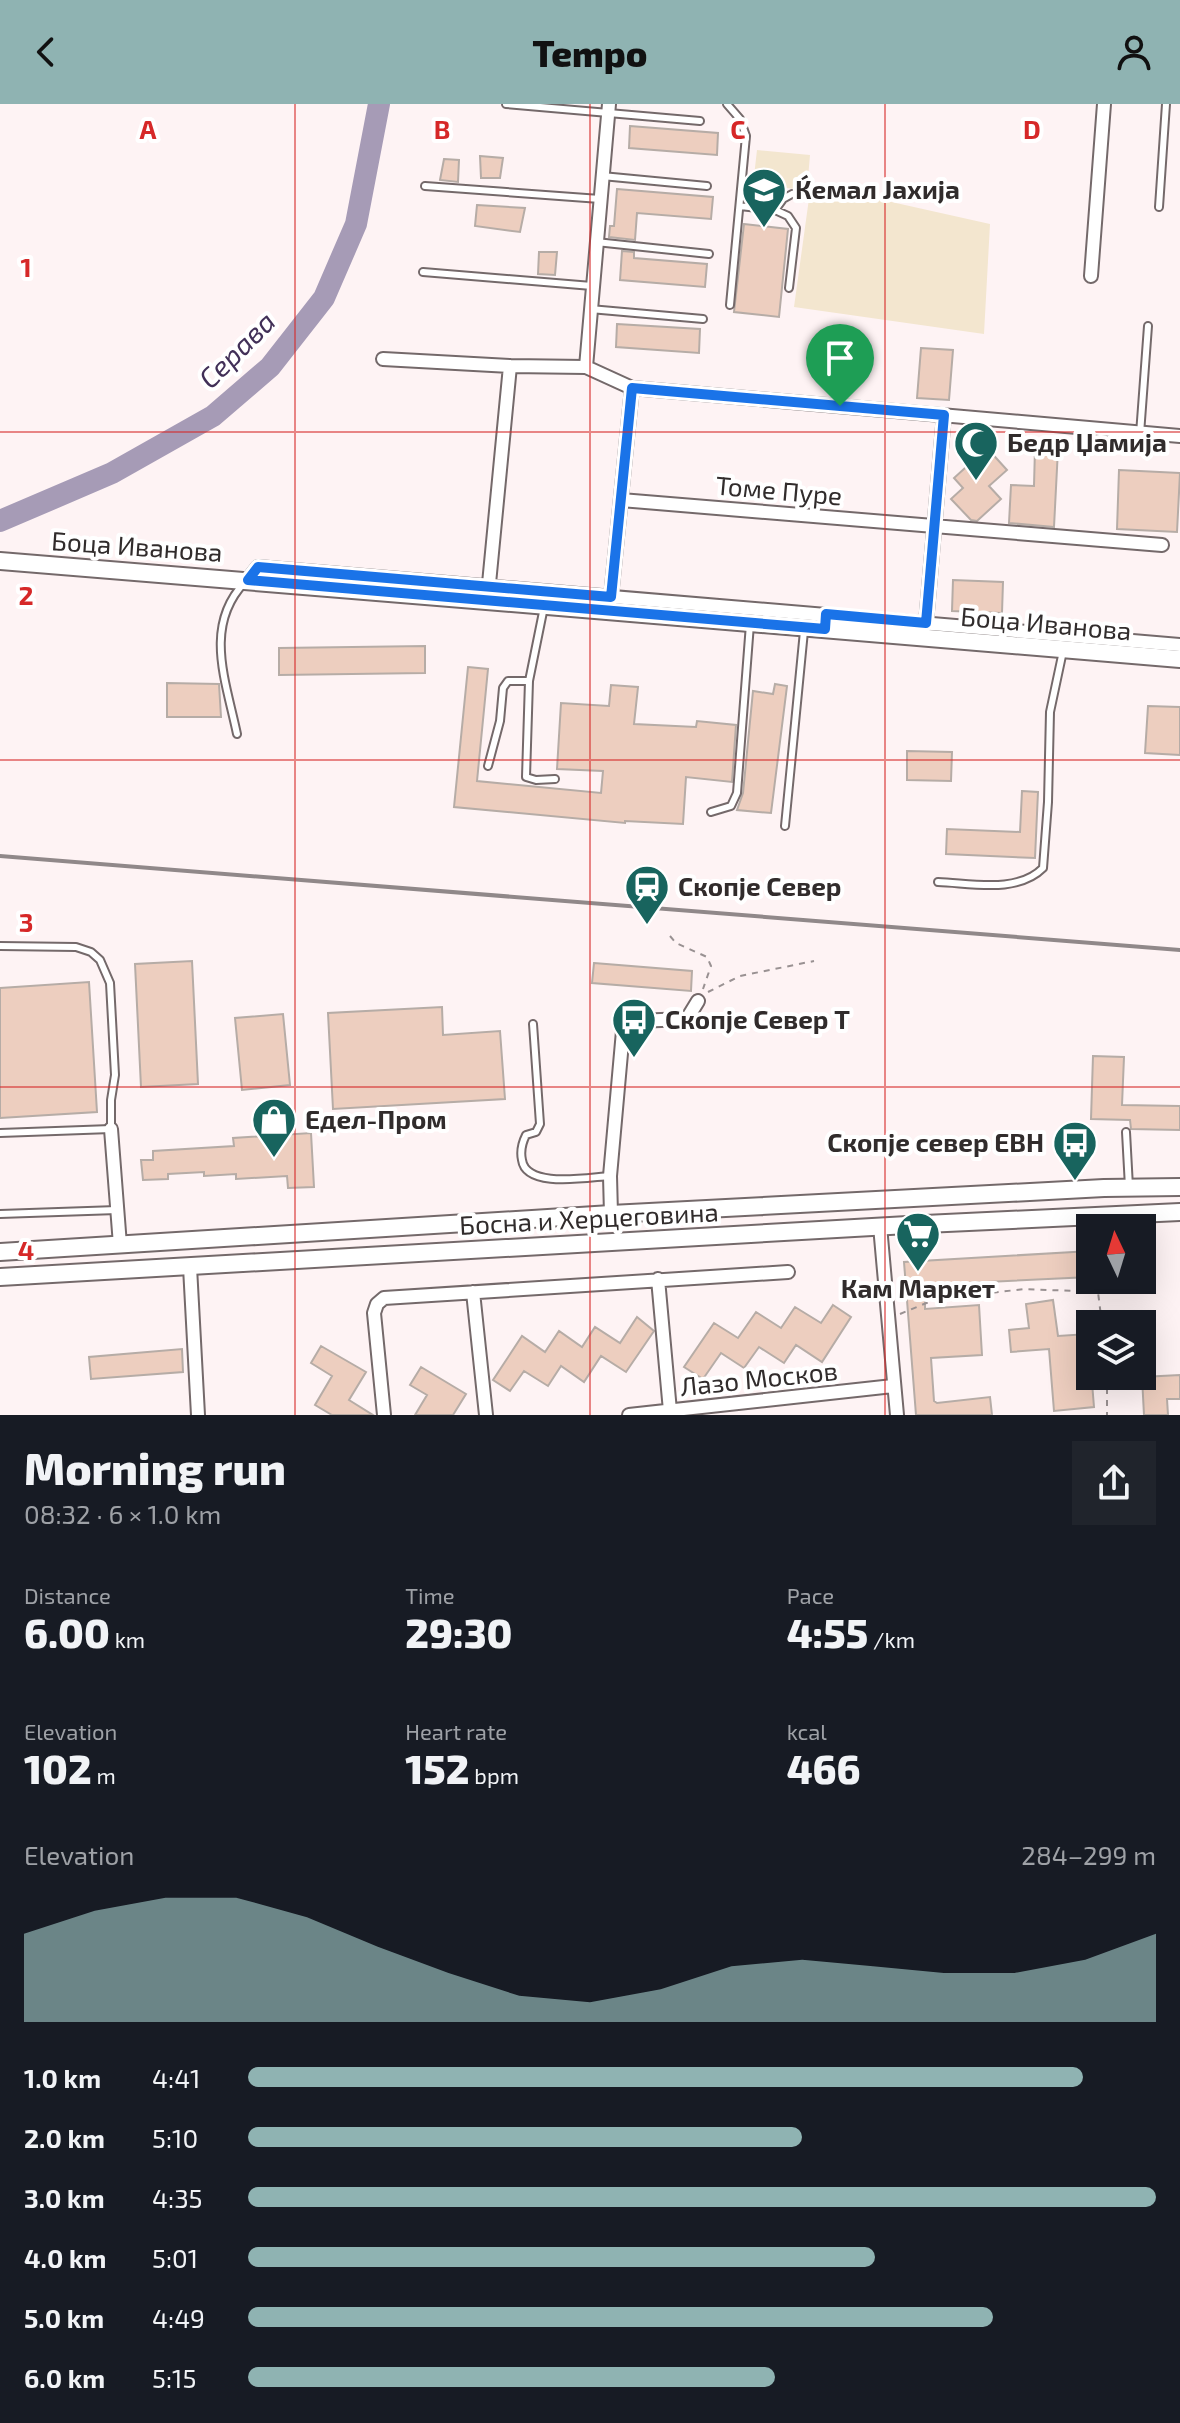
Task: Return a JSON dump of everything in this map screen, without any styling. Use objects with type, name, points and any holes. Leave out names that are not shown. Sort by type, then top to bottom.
[{"type":"street","points":[[1091,276],[1104,104]]},
{"type":"street","points":[[586,367],[609,108]]},
{"type":"street","points":[[383,359],[586,367],[632,388],[1180,436]]},
{"type":"street","points":[[510,366],[488,594],[611,597],[825,622],[926,623],[1180,645]]},
{"type":"street","points":[[611,597],[632,388]]},
{"type":"street","points":[[926,623],[944,415]]},
{"type":"street","name":"Томе Пуре","points":[[621,500],[1162,545]]},
{"type":"street","name":"Боца Иванова","points":[[0,561],[488,594],[544,607],[805,628],[825,622],[1064,650],[1180,659]]},
{"type":"street","points":[[611,1214],[610,1176],[623,1031],[626,1024],[635,1021],[687,1019],[698,1001]]},
{"type":"street","points":[[111,1129],[120,1245]]},
{"type":"street","name":"Босна и Херцеговина","points":[[0,1252],[611,1214],[1129,1187],[1180,1187]]},
{"type":"street","name":"Босна и Херцеговина","points":[[0,1277],[880,1226],[1180,1212]]},
{"type":"street","points":[[880,1226],[897,1415]]},
{"type":"street","points":[[190,1267],[198,1415]]},
{"type":"street","points":[[384,1415],[374,1313],[377,1304],[384,1298],[788,1272]]},
{"type":"street","points":[[658,1279],[670,1411]]},
{"type":"street","points":[[473,1292],[486,1415]]},
{"type":"street","name":"Лазо Москов","points":[[629,1415],[756,1408],[893,1386]]},
{"type":"lane","points":[[506,104],[609,108],[700,121]]},
{"type":"lane","points":[[727,104],[740,119],[746,136],[730,305]]},
{"type":"lane","points":[[1159,207],[1166,104]]},
{"type":"lane","points":[[602,176],[707,186]]},
{"type":"lane","points":[[425,186],[600,199]]},
{"type":"lane","points":[[775,210],[783,199],[792,194]]},
{"type":"lane","points":[[740,206],[775,210],[788,216],[796,228],[789,288]]},
{"type":"lane","points":[[596,242],[709,254]]},
{"type":"lane","points":[[423,272],[592,286]]},
{"type":"lane","points":[[590,309],[703,319]]},
{"type":"lane","points":[[1140,434],[1148,326]]},
{"type":"lane","points":[[237,734],[220,647],[223,617],[232,597],[248,580]]},
{"type":"lane","points":[[544,607],[529,681],[526,777],[555,779]]},
{"type":"lane","points":[[711,812],[731,806],[737,793],[750,623]]},
{"type":"lane","points":[[785,826],[805,628]]},
{"type":"lane","points":[[938,882],[1014,884],[1043,868],[1050,712],[1064,650]]},
{"type":"lane","points":[[488,766],[500,721],[503,688],[508,681],[529,681]]},
{"type":"lane","points":[[0,946],[76,947],[91,952],[100,960],[110,983],[115,1075],[111,1129],[0,1133]]},
{"type":"lane","points":[[533,1024],[540,1124],[536,1132],[526,1135],[522,1143],[523,1167],[529,1173],[550,1179],[610,1176]]},
{"type":"lane","points":[[1126,1132],[1129,1187]]},
{"type":"lane","points":[[0,1214],[117,1210]]},
{"type":"path","points":[[670,936],[676,943],[707,957],[711,966],[698,1001]]},
{"type":"path","points":[[698,1001],[711,990],[740,976],[814,961]]},
{"type":"path","points":[[888,1319],[936,1299],[1025,1289],[1098,1292],[1100,1310]]},
{"type":"path","points":[[1107,1390],[1107,1415]]},
{"type":"shaded area","points":[[757,150],[810,155],[807,190],[753,185]]},
{"type":"shaded area","points":[[811,184],[990,224],[984,334],[794,307]]},
{"type":"building","points":[[630,126],[718,133],[717,155],[629,148]]},
{"type":"building","points":[[480,156],[503,158],[500,178],[481,178]]},
{"type":"building","points":[[444,159],[459,160],[458,182],[440,180]]},
{"type":"building","points":[[617,189],[713,197],[711,219],[637,213],[635,240],[609,237],[610,226],[614,226]]},
{"type":"building","points":[[477,205],[525,208],[520,232],[475,226]]},
{"type":"building","points":[[744,224],[788,229],[779,317],[734,312]]},
{"type":"building","points":[[622,251],[634,252],[634,258],[707,264],[705,287],[620,280]]},
{"type":"building","points":[[539,252],[557,252],[555,275],[538,274]]},
{"type":"building","points":[[617,324],[700,329],[699,353],[616,347]]},
{"type":"building","points":[[921,348],[953,350],[949,400],[917,398]]},
{"type":"building","name":"Бедр Џамија","points":[[987,448],[1007,470],[989,486],[1001,499],[977,521],[971,520],[951,499],[963,488],[954,478]]},
{"type":"building","points":[[1035,448],[1058,449],[1054,527],[1009,523],[1011,485],[1034,486]]},
{"type":"building","points":[[1119,470],[1180,473],[1177,532],[1117,529]]},
{"type":"building","points":[[953,580],[1003,582],[1002,613],[952,611]]},
{"type":"building","points":[[425,646],[425,673],[279,675],[279,648]]},
{"type":"building","points":[[468,667],[488,669],[477,781],[601,793],[603,771],[557,769],[561,703],[609,706],[611,685],[638,687],[634,724],[696,727],[697,721],[736,725],[732,782],[686,777],[683,824],[625,823],[454,807]]},
{"type":"building","points":[[167,683],[219,684],[221,717],[167,717]]},
{"type":"building","points":[[775,684],[787,686],[771,813],[737,810],[743,793],[753,691],[773,694]]},
{"type":"building","points":[[1148,706],[1180,707],[1180,755],[1145,753]]},
{"type":"building","points":[[907,751],[952,752],[951,781],[907,780]]},
{"type":"building","points":[[1022,791],[1038,792],[1035,858],[946,854],[947,829],[1020,832]]},
{"type":"building","points":[[192,961],[198,1084],[141,1087],[135,964]]},
{"type":"building","points":[[594,963],[692,971],[691,991],[592,983]]},
{"type":"building","points":[[89,982],[97,1112],[0,1118],[0,988]]},
{"type":"building","points":[[442,1007],[443,1035],[500,1031],[505,1099],[333,1109],[328,1013]]},
{"type":"building","points":[[283,1014],[290,1085],[242,1090],[235,1018]]},
{"type":"building","points":[[1093,1056],[1124,1057],[1122,1105],[1180,1106],[1180,1130],[1131,1129],[1130,1120],[1091,1119]]},
{"type":"building","points":[[311,1133],[314,1187],[288,1188],[287,1176],[236,1179],[236,1174],[204,1176],[204,1172],[168,1174],[168,1179],[143,1180],[141,1160],[153,1160],[153,1151],[234,1146],[233,1138]]},
{"type":"building","points":[[1076,1252],[1076,1278],[925,1285],[925,1309],[979,1305],[982,1355],[931,1358],[934,1401],[990,1397],[992,1415],[916,1415],[904,1262]]},
{"type":"building","points":[[1053,1300],[1058,1336],[1076,1335],[1076,1390],[1093,1390],[1094,1407],[1054,1411],[1049,1349],[1011,1352],[1009,1330],[1029,1328],[1026,1304]]},
{"type":"building","points":[[833,1305],[851,1317],[822,1362],[796,1345],[784,1363],[759,1347],[744,1368],[721,1353],[703,1379],[684,1367],[714,1323],[738,1338],[756,1312],[781,1328],[795,1307],[821,1323]]},
{"type":"building","points":[[637,1317],[654,1331],[626,1372],[601,1356],[584,1382],[561,1366],[548,1386],[524,1371],[510,1391],[493,1380],[522,1336],[545,1352],[559,1331],[582,1347],[595,1327],[620,1343]]},
{"type":"building","points":[[321,1346],[366,1372],[349,1400],[373,1415],[332,1415],[315,1405],[332,1376],[311,1363]]},
{"type":"building","points":[[182,1349],[183,1372],[91,1379],[89,1357]]},
{"type":"building","points":[[421,1367],[466,1394],[453,1415],[415,1415],[427,1395],[410,1385]]},
{"type":"building","points":[[1180,1375],[1180,1399],[1167,1399],[1168,1415],[1144,1415],[1143,1390],[1156,1390],[1156,1376]]},
{"type":"waterway","name":"Серава","points":[[0,521],[112,473],[213,416],[270,367],[324,298],[356,224],[379,104]]},
{"type":"railway","points":[[0,856],[1180,950]]},
{"type":"place","name":"Ќемал Јахија","points":[[764,229]]},
{"type":"place","name":"Бедр Џамија","points":[[976,482]]},
{"type":"place","name":"Скопје Север","points":[[647,926]]},
{"type":"place","name":"Скопје Север Т","points":[[634,1059]]},
{"type":"place","name":"Едел-Пром","points":[[274,1159]]},
{"type":"place","name":"Скопје север ЕВН","points":[[1075,1182]]},
{"type":"place","name":"Кам Маркет","points":[[918,1273]]},
{"type":"route","points":[[632,388],[840,406],[944,415],[926,623],[826,614],[825,629],[248,580],[258,567],[611,597],[632,388]]}]
